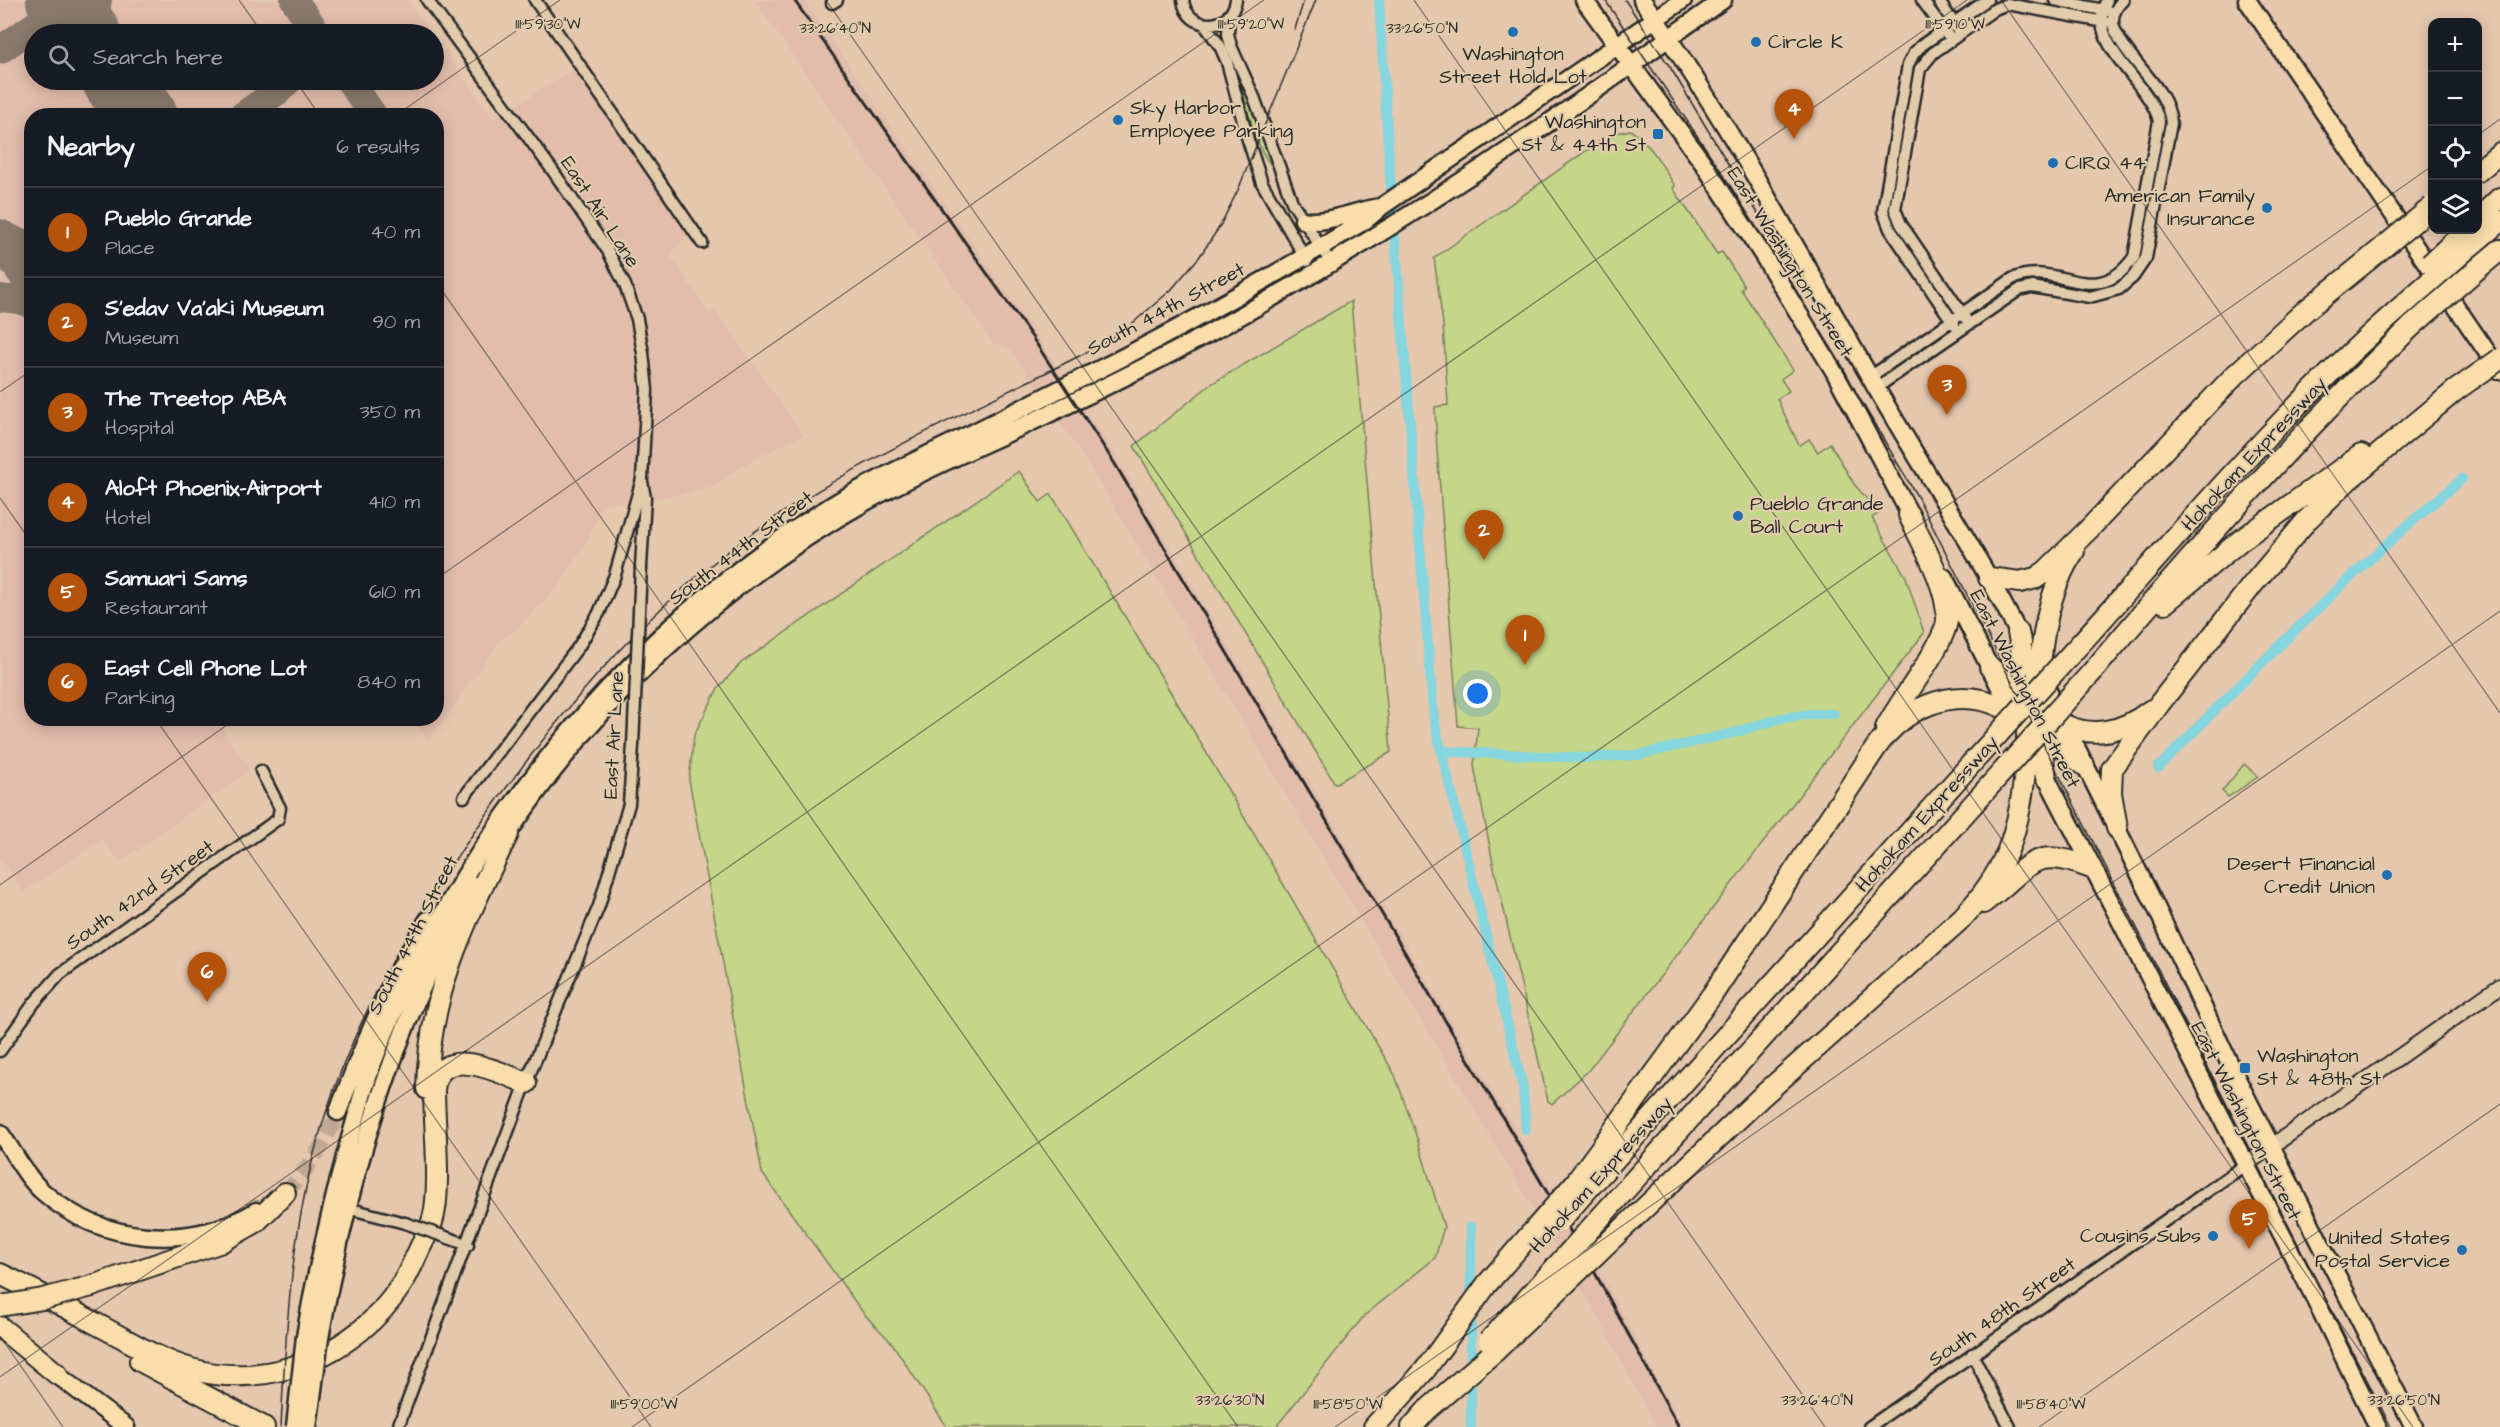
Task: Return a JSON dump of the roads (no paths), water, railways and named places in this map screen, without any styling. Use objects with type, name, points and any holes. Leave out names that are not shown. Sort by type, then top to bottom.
[{"type":"highway","points":[[2482,168],[2500,153]]},
{"type":"highway","points":[[2482,215],[2500,198]]},
{"type":"highway","points":[[1989,578],[2015,582],[2036,578],[2090,529],[2234,376],[2305,311],[2428,211]]},
{"type":"highway","name":"Hohokam Expressway","points":[[1374,1427],[1581,1186],[1971,764],[2260,444],[2398,302],[2465,237],[2500,221]]},
{"type":"highway","name":"Hohokam Expressway","points":[[1412,1427],[2093,671],[2280,459],[2413,325],[2500,250]]},
{"type":"highway","points":[[2093,671],[2172,597],[2241,540],[2285,507],[2500,359]]},
{"type":"highway","points":[[2117,828],[2111,793],[2112,769],[2160,703],[2253,584],[2307,520],[2348,480],[2456,390]]},
{"type":"highway","points":[[1875,749],[1894,711],[1939,643],[1947,620],[1940,584],[1909,515]]},
{"type":"highway","points":[[1962,918],[1988,887],[2008,849],[2021,796],[2029,720],[2041,678],[2047,621],[2055,590],[2072,555],[2090,529]]},
{"type":"highway","points":[[2018,632],[2023,654],[2029,720],[2046,777]]},
{"type":"highway","points":[[1990,667],[2029,720],[2092,731],[2122,726],[2145,715],[2160,703]]},
{"type":"highway","points":[[1581,1186],[1875,749],[1890,729],[1905,716],[1936,702],[1955,699],[1982,700],[1999,705],[2029,720],[2084,765]]},
{"type":"highway","points":[[418,1252],[427,1221],[429,1201],[428,1076],[437,1006],[450,961],[499,834]]},
{"type":"highway","points":[[1427,1410],[1494,1352],[1776,1083],[1962,918],[2036,860],[2056,857],[2091,868]]},
{"type":"highway","points":[[0,1274],[168,1361],[205,1372],[246,1375],[272,1372],[299,1365],[327,1353],[372,1320],[400,1287],[418,1252],[433,1221],[435,1201],[434,1090],[436,1078],[443,1069],[461,1064],[486,1067],[526,1083]]},
{"type":"highway","points":[[0,1306],[44,1299],[92,1286],[226,1240],[256,1222],[285,1193]]},
{"type":"highway","points":[[0,1286],[264,1427]]},
{"type":"highway","points":[[0,1327],[57,1374]]},
{"type":"main road","name":"East Washington Street","points":[[1584,0],[1718,186],[1834,371],[1990,667]]},
{"type":"main road","name":"East Washington Street","points":[[1642,0],[1669,38],[1746,160],[1873,383],[1989,578],[2117,828],[2272,1147],[2414,1427]]},
{"type":"main road","name":"South 44th Street","points":[[295,1427],[313,1337],[332,1204],[373,1062],[409,979],[448,903],[499,834],[544,761],[602,693],[660,636],[714,589],[774,545],[836,504],[897,470],[1110,364],[1321,248],[1366,220],[1412,185],[1683,0]]},
{"type":"main road","name":"South 44th Street","points":[[308,1427],[313,1337],[383,1086],[420,991],[437,952],[499,834],[622,692],[699,620],[778,558],[868,500],[1144,367],[1315,273],[1414,212],[1723,0]]},
{"type":"main road","points":[[2247,0],[2500,371]]},
{"type":"main road","points":[[1303,220],[1317,222],[1360,209],[1381,207]]},
{"type":"main road","name":"East Washington Street","points":[[2046,777],[2310,1288],[2378,1427]]},
{"type":"main road","points":[[338,1112],[376,1016],[405,957],[434,912],[499,834]]},
{"type":"main road","points":[[0,1133],[32,1181],[54,1201],[82,1219],[123,1233],[169,1237],[207,1232],[240,1220],[285,1193]]},
{"type":"main road","points":[[0,1336],[57,1374],[126,1427]]},
{"type":"street","name":"East Air Lane","points":[[398,1427],[468,1245],[526,1083],[599,906],[629,804],[645,498],[642,479],[647,390],[644,353],[637,319],[625,285],[608,251],[553,171],[427,0]]},
{"type":"street","points":[[535,0],[702,243]]},
{"type":"street","points":[[1183,0],[1186,12],[1191,18],[1204,24],[1213,25],[1229,16]]},
{"type":"street","points":[[1236,0],[1229,16],[1228,34],[1231,46],[1254,97],[1292,202],[1330,263]]},
{"type":"street","points":[[1922,0],[1951,40]]},
{"type":"street","points":[[1938,0],[1960,33]]},
{"type":"street","points":[[1958,331],[1890,230],[1883,211],[1908,65],[1914,53],[1922,45],[1987,0]]},
{"type":"street","points":[[1873,383],[2025,288],[2039,288],[2090,297],[2126,285],[2145,262],[2171,128],[2170,114],[2164,101],[2119,36],[2114,18],[2103,10],[2055,0]]},
{"type":"street","points":[[2114,18],[2123,0]]},
{"type":"street","points":[[1969,323],[1901,224],[1895,209],[1920,69],[1926,59],[1960,33],[1995,9],[2007,4],[2103,10]]},
{"type":"street","points":[[1873,383],[1951,320],[2019,276],[2040,274],[2071,282],[2098,283],[2119,274],[2134,257],[2159,121],[2152,105],[2106,38],[2103,10]]},
{"type":"street","points":[[1204,24],[1220,46],[1227,62],[1244,129],[1262,183],[1315,273]]},
{"type":"street","name":"East Air Lane","points":[[464,797],[579,646],[599,613],[615,575],[642,479]]},
{"type":"street","name":"South 42nd Street","points":[[0,1051],[34,1003],[60,974],[278,819],[280,808],[261,771]]},
{"type":"street","points":[[2245,1165],[2500,986]]},
{"type":"street","name":"South 48th Street","points":[[1869,1427],[2245,1165]]},
{"type":"street","points":[[332,1204],[405,1223],[468,1245]]},
{"type":"street","points":[[1972,1354],[2010,1427]]},
{"type":"waterway","points":[[1379,0],[1390,176],[1434,720],[1523,1088],[1526,1130]]},
{"type":"waterway","points":[[2158,768],[2345,583],[2462,479]]},
{"type":"waterway","points":[[1441,751],[1583,758],[1639,755],[1733,733],[1782,718],[1834,714]]},
{"type":"waterway","points":[[1471,1227],[1471,1427]]},
{"type":"tunnel","points":[[285,1193],[316,1155],[338,1112]]},
{"type":"tram line","points":[[1295,29],[1304,0]]},
{"type":"tram line","points":[[281,1427],[292,1272],[304,1195],[324,1119],[355,1037],[393,960],[438,886],[487,814],[551,729],[619,651],[693,580],[734,547],[779,515],[857,468],[1099,346],[1127,328],[1171,290],[1200,256],[1220,226],[1238,190],[1316,0]]},
{"type":"tram line","points":[[1605,0],[1719,168],[1794,287],[1918,498],[2391,1427]]},
{"type":"tram line","points":[[1625,0],[1670,67],[1765,225]]},
{"type":"railway","points":[[794,0],[1032,337],[1115,464],[1595,1273],[1679,1427]]},
{"type":"place","name":"Washington Street Hold Lot","points":[[1513,32]]},
{"type":"place","name":"Circle K","points":[[1756,42]]},
{"type":"place","name":"Sky Harbor Employee Parking","points":[[1118,120]]},
{"type":"place","name":"Washington St & 44th St","points":[[1658,134]]},
{"type":"place","name":"Aloft Phoenix-Airport","points":[[1794,139]]},
{"type":"place","name":"CIRQ 44","points":[[2053,163]]},
{"type":"place","name":"American Family Insurance","points":[[2267,208]]},
{"type":"place","name":"The Treetop ABA","points":[[1947,415]]},
{"type":"place","name":"Pueblo Grande Ball Court","points":[[1738,516]]},
{"type":"place","name":"S'edav Va'aki Museum","points":[[1484,560]]},
{"type":"place","name":"Pueblo Grande","points":[[1525,665]]},
{"type":"place","name":"Desert Financial Credit Union","points":[[2387,875]]},
{"type":"place","name":"East Cell Phone Lot","points":[[207,1002]]},
{"type":"place","name":"Washington St & 48th St","points":[[2245,1068]]},
{"type":"place","name":"Cousins Subs","points":[[2213,1236]]},
{"type":"place","name":"Samuari Sams","points":[[2249,1249]]},
{"type":"place","name":"United States Postal Service","points":[[2462,1250]]}]
